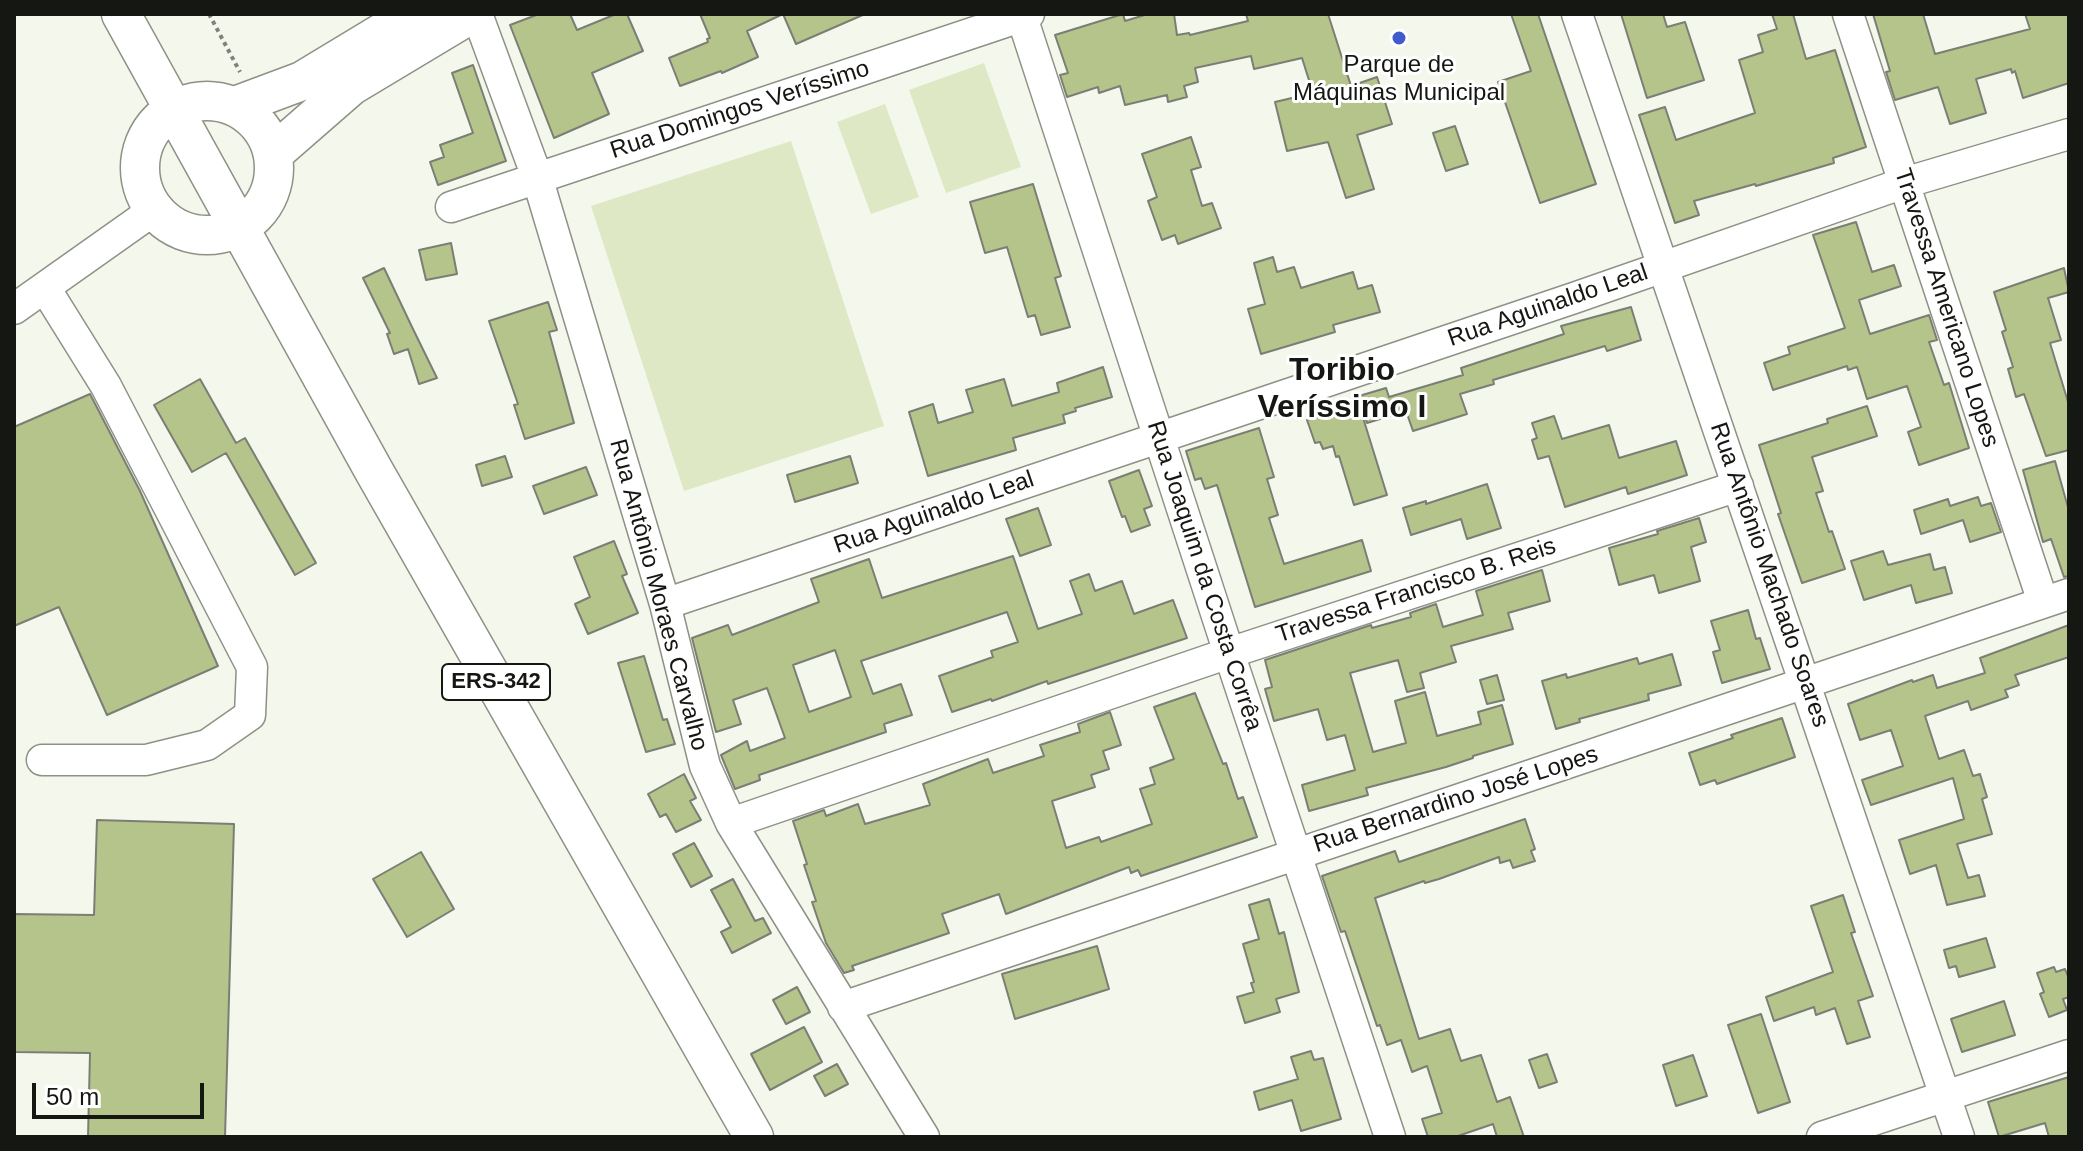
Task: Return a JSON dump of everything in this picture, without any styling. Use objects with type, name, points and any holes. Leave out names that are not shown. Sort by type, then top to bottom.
[{"type":"main road","name":"ERS-342","points":[[121,14],[238,228],[754,1137]]},
{"type":"main road","points":[[245,103],[251,116],[264,130],[273,154],[272,185],[259,212],[238,228],[216,235],[193,234],[171,225],[154,210],[142,184],[141,155],[152,129],[173,109],[193,102],[245,103],[302,81],[424,21],[471,14]]},
{"type":"main road","points":[[273,154],[424,21]]},
{"type":"street","name":"Rua Antônio Moraes Carvalho","points":[[477,14],[537,177],[665,604],[705,766],[731,823],[924,1137]]},
{"type":"street","name":"Rua Antônio Machado Soares","points":[[1577,14],[1959,1137]]},
{"type":"street","name":"Travessa Americano Lopes","points":[[1848,14],[1904,183],[2056,598]]},
{"type":"street","name":"Rua Domingos Veríssimo","points":[[451,207],[1024,15]]},
{"type":"street","name":"Rua Joaquim da Costa Corrêa","points":[[1024,15],[1229,653],[1390,1137]]},
{"type":"street","name":"Rua Aguinaldo Leal","points":[[665,604],[1904,183],[2069,134]]},
{"type":"street","points":[[14,309],[154,210]]},
{"type":"street","points":[[42,760],[146,760],[207,745],[250,715],[252,667],[106,386],[45,288]]},
{"type":"street","name":"Travessa Francisco B. Reis","points":[[731,823],[1229,653],[1738,486]]},
{"type":"street","name":"Rua Bernardino José Lopes","points":[[843,1007],[2056,598]]},
{"type":"street","points":[[1822,1137],[2069,1055]]},
{"type":"path","points":[[209,14],[245,103]]},
{"type":"green space","points":[[984,63],[1021,167],[946,193],[909,90]]},
{"type":"green space","points":[[885,104],[919,197],[871,214],[837,122]]},
{"type":"green space","points":[[791,141],[884,426],[684,491],[591,206]]},
{"type":"building","points":[[539,14],[570,14],[577,30],[616,14],[627,14],[643,51],[592,73],[609,114],[554,138],[510,25]]},
{"type":"building","points":[[700,14],[783,14],[747,31],[758,57],[722,73],[680,86],[669,58],[708,42],[710,38]]},
{"type":"building","points":[[783,14],[865,14],[796,44]]},
{"type":"building","points":[[1123,14],[1125,21],[1148,14],[1174,14],[1177,35],[1190,35],[1248,21],[1246,14],[1328,14],[1351,86],[1377,77],[1392,124],[1357,135],[1374,189],[1346,198],[1328,142],[1287,151],[1275,102],[1313,93],[1302,58],[1254,69],[1251,56],[1195,68],[1198,82],[1184,86],[1187,97],[1168,102],[1167,95],[1125,105],[1120,86],[1099,93],[1098,87],[1067,97],[1060,75],[1068,73],[1055,35]]},
{"type":"building","points":[[1511,14],[1538,14],[1596,184],[1540,203],[1498,82],[1531,71]]},
{"type":"building","points":[[1621,14],[1663,14],[1667,27],[1685,22],[1704,80],[1647,98]]},
{"type":"building","points":[[1772,14],[1793,14],[1806,59],[1835,50],[1866,147],[1833,158],[1834,163],[1694,201],[1699,215],[1675,223],[1639,115],[1665,107],[1676,140],[1755,113],[1739,60],[1763,52],[1758,35],[1777,29]]},
{"type":"building","points":[[1873,14],[1923,14],[1935,54],[2030,29],[2025,14],[2069,14],[2069,83],[2023,98],[2015,71],[2012,73],[2011,69],[1976,79],[1986,113],[1950,124],[1938,87],[1895,100]]},
{"type":"building","points":[[473,65],[506,161],[438,185],[430,162],[444,157],[440,145],[473,133],[452,73]]},
{"type":"building","points":[[1455,126],[1468,164],[1446,171],[1433,133]]},
{"type":"building","points":[[1191,137],[1201,167],[1191,170],[1202,206],[1212,203],[1221,228],[1178,244],[1175,235],[1162,240],[1148,201],[1157,197],[1142,154]]},
{"type":"building","points":[[1033,184],[1061,276],[1055,278],[1070,327],[1041,335],[1035,315],[1028,317],[1007,247],[985,253],[970,202]]},
{"type":"building","points":[[1856,222],[1872,272],[1894,265],[1901,286],[1859,300],[1870,334],[1929,315],[1937,340],[1929,342],[1944,385],[1949,383],[1969,448],[1919,465],[1908,432],[1921,427],[1907,386],[1867,399],[1857,367],[1848,370],[1847,366],[1773,390],[1764,363],[1790,354],[1788,347],[1845,328],[1813,235]]},
{"type":"building","points":[[451,243],[457,274],[426,280],[419,250]]},
{"type":"building","points":[[1273,257],[1277,272],[1294,267],[1301,288],[1353,272],[1358,289],[1372,285],[1380,312],[1333,325],[1335,332],[1261,354],[1248,309],[1265,304],[1254,263]]},
{"type":"building","points":[[384,268],[437,378],[419,384],[408,349],[394,354],[387,334],[390,333],[363,278]]},
{"type":"building","points":[[2064,268],[2069,292],[2048,298],[2061,340],[2050,343],[2069,405],[2069,450],[2046,456],[2024,394],[2016,397],[2008,369],[2013,367],[2002,332],[2006,330],[1994,292]]},
{"type":"building","points":[[548,302],[557,330],[549,332],[574,423],[525,439],[514,405],[518,404],[489,321]]},
{"type":"building","points":[[1631,307],[1641,340],[1607,351],[1605,346],[1493,380],[1494,384],[1460,394],[1467,414],[1413,431],[1406,411],[1367,423],[1359,396],[1386,388],[1389,397],[1463,375],[1461,368],[1564,334],[1561,326]]},
{"type":"building","points":[[1103,367],[1112,397],[1075,408],[1076,411],[1063,415],[1065,423],[1013,438],[1016,450],[928,476],[909,412],[933,404],[938,423],[973,412],[966,390],[1004,379],[1012,406],[1059,392],[1057,383]]},
{"type":"building","points":[[200,379],[236,443],[245,438],[316,563],[295,575],[226,453],[192,472],[154,405]]},
{"type":"building","points":[[90,394],[140,491],[218,666],[107,715],[59,607],[14,626],[14,427]]},
{"type":"building","points":[[1867,406],[1877,436],[1812,457],[1823,491],[1816,493],[1845,569],[1802,583],[1759,445],[1828,423],[1827,419]]},
{"type":"building","points":[[1360,408],[1387,495],[1354,505],[1339,456],[1336,457],[1333,446],[1323,449],[1320,442],[1315,443],[1307,420],[1324,415],[1325,419]]},
{"type":"building","points":[[1554,416],[1562,439],[1609,425],[1619,458],[1676,441],[1687,475],[1628,494],[1626,487],[1565,507],[1549,456],[1538,459],[1532,440],[1537,438],[1532,423]]},
{"type":"building","points":[[1259,428],[1274,477],[1267,479],[1278,515],[1269,518],[1284,564],[1362,540],[1371,571],[1255,607],[1217,485],[1205,489],[1201,478],[1195,480],[1186,451]]},
{"type":"building","points":[[505,456],[512,477],[482,486],[476,465]]},
{"type":"building","points":[[850,456],[858,483],[795,502],[787,475]]},
{"type":"building","points":[[2055,461],[2069,511],[2069,576],[2064,577],[2051,539],[2043,542],[2023,470]]},
{"type":"building","points":[[586,467],[597,495],[544,514],[533,486]]},
{"type":"building","points":[[1139,470],[1152,506],[1144,509],[1150,525],[1131,532],[1109,481]]},
{"type":"building","points":[[1487,484],[1501,528],[1467,539],[1461,519],[1411,535],[1403,508],[1426,501],[1426,504]]},
{"type":"building","points":[[1978,497],[1981,506],[1991,503],[2001,532],[1970,542],[1963,520],[1921,534],[1914,510],[1948,499],[1950,506]]},
{"type":"building","points":[[1038,508],[1051,545],[1020,556],[1006,519]]},
{"type":"building","points":[[1699,518],[1706,542],[1691,547],[1700,581],[1659,593],[1654,575],[1619,585],[1609,548]]},
{"type":"building","points":[[614,541],[627,574],[622,576],[638,613],[588,634],[575,604],[590,597],[574,557]]},
{"type":"building","points":[[1883,551],[1888,565],[1930,554],[1934,570],[1945,567],[1952,593],[1916,603],[1911,585],[1864,600],[1851,561]]},
{"type":"building","points":[[1013,556],[1038,629],[1082,614],[1070,581],[1089,574],[1095,591],[1122,581],[1134,614],[1173,600],[1187,638],[952,712],[939,676],[993,657],[991,651],[1018,642],[1007,612],[861,661],[873,694],[901,684],[912,715],[884,724],[886,732],[759,775],[760,780],[735,789],[721,755],[747,741],[750,751],[785,738],[767,688],[733,700],[741,724],[716,732],[692,638],[728,625],[732,635],[819,602],[811,579],[869,559],[882,598]],"holes":[[[835,650],[851,697],[809,712],[793,665]]]},
{"type":"building","points":[[1542,570],[1550,601],[1508,613],[1513,629],[1451,646],[1456,662],[1420,673],[1424,688],[1407,692],[1398,660],[1350,673],[1373,752],[1406,743],[1395,701],[1425,692],[1437,736],[1481,724],[1478,712],[1502,705],[1513,744],[1446,767],[1366,788],[1368,795],[1309,811],[1302,785],[1355,770],[1345,735],[1327,740],[1318,709],[1274,721],[1265,689],[1272,687],[1265,660],[1371,625],[1372,628],[1411,617],[1410,613],[1436,604],[1443,627],[1483,615],[1476,591]]},
{"type":"building","points":[[1748,610],[1756,639],[1760,638],[1770,669],[1722,683],[1713,652],[1720,650],[1711,621]]},
{"type":"building","points":[[2069,625],[2069,657],[2015,675],[2019,685],[2005,690],[2008,697],[1971,710],[1968,701],[1925,716],[1939,759],[1964,750],[1973,776],[1980,774],[1987,797],[1982,799],[1992,834],[1957,844],[1968,878],[1979,875],[1985,896],[1947,905],[1936,865],[1910,874],[1899,840],[1964,819],[1953,778],[1871,805],[1862,780],[1903,766],[1891,730],[1860,740],[1848,704],[1933,675],[1937,688],[1985,673],[1980,658]]},
{"type":"building","points":[[1672,654],[1681,685],[1648,694],[1649,700],[1579,719],[1580,722],[1556,729],[1542,681],[1566,674],[1567,678],[1637,658],[1639,664]]},
{"type":"building","points":[[644,656],[663,720],[667,719],[675,744],[646,752],[618,663]]},
{"type":"building","points":[[1497,675],[1504,700],[1487,704],[1480,680]]},
{"type":"building","points":[[1195,693],[1223,764],[1226,763],[1238,799],[1243,797],[1257,837],[1141,876],[1138,870],[1131,873],[1129,867],[1006,914],[999,894],[942,914],[949,933],[852,966],[854,970],[844,973],[826,943],[812,902],[816,901],[793,821],[824,810],[826,816],[858,804],[865,824],[930,805],[923,784],[988,759],[993,773],[1044,756],[1040,745],[1080,732],[1078,724],[1110,712],[1121,745],[1103,751],[1109,769],[1091,775],[1095,787],[1052,801],[1066,848],[1099,837],[1101,842],[1152,824],[1140,789],[1155,784],[1150,768],[1174,759],[1154,707]]},
{"type":"building","points":[[1782,718],[1795,757],[1717,784],[1715,780],[1700,785],[1689,753]]},
{"type":"building","points":[[684,774],[696,798],[690,801],[701,820],[676,832],[666,814],[660,817],[648,794]]},
{"type":"building","points":[[1525,819],[1535,849],[1531,851],[1535,861],[1513,868],[1510,860],[1500,863],[1499,857],[1375,898],[1419,1039],[1450,1029],[1461,1061],[1481,1055],[1497,1102],[1510,1097],[1524,1137],[1497,1137],[1493,1124],[1455,1137],[1428,1137],[1422,1119],[1442,1113],[1427,1066],[1412,1072],[1401,1040],[1387,1045],[1380,1025],[1377,1026],[1345,931],[1341,932],[1322,876],[1395,851],[1399,862]]},
{"type":"building","points":[[97,820],[234,824],[225,1137],[88,1137],[90,1053],[14,1052],[14,914],[94,915]]},
{"type":"building","points":[[694,843],[712,876],[691,887],[673,854]]},
{"type":"building","points":[[421,852],[454,909],[407,937],[373,879]]},
{"type":"building","points":[[733,879],[755,921],[763,918],[771,933],[732,953],[721,932],[731,927],[711,890]]},
{"type":"building","points":[[1843,895],[1855,932],[1851,933],[1873,996],[1858,1001],[1870,1037],[1847,1044],[1835,1008],[1816,1015],[1814,1007],[1774,1021],[1766,997],[1833,972],[1811,906]]},
{"type":"building","points":[[1269,899],[1279,934],[1284,932],[1299,992],[1276,999],[1280,1012],[1245,1023],[1237,997],[1254,992],[1251,983],[1254,982],[1243,944],[1259,939],[1249,905]]},
{"type":"building","points":[[1986,938],[1995,967],[1959,977],[1956,966],[1949,968],[1944,950]]},
{"type":"building","points":[[1097,946],[1109,989],[1015,1019],[1002,974]]},
{"type":"building","points":[[2054,967],[2056,972],[2065,969],[2069,979],[2069,997],[2063,999],[2067,1010],[2049,1017],[2040,994],[2044,992],[2037,973]]},
{"type":"building","points":[[797,987],[810,1012],[786,1024],[773,1000]]},
{"type":"building","points":[[2004,1001],[2015,1035],[1962,1052],[1951,1019]]},
{"type":"building","points":[[1761,1014],[1790,1102],[1758,1113],[1728,1025]]},
{"type":"building","points":[[804,1027],[822,1062],[770,1090],[751,1054]]},
{"type":"building","points":[[1311,1051],[1314,1060],[1323,1058],[1341,1119],[1301,1131],[1292,1100],[1259,1110],[1254,1092],[1298,1079],[1291,1057]]},
{"type":"building","points":[[1547,1054],[1557,1082],[1539,1088],[1529,1060]]},
{"type":"building","points":[[1693,1055],[1707,1096],[1676,1106],[1663,1065]]},
{"type":"building","points":[[837,1064],[848,1084],[825,1096],[814,1076]]},
{"type":"building","points":[[2069,1077],[2069,1137],[2049,1137],[2045,1123],[1999,1137],[1988,1102]]},
{"type":"place","name":"Parque de Máquinas Municipal","points":[[1399,38]]},
{"type":"district","name":"Toribio Veríssimo I","points":[[1342,390]]}]
